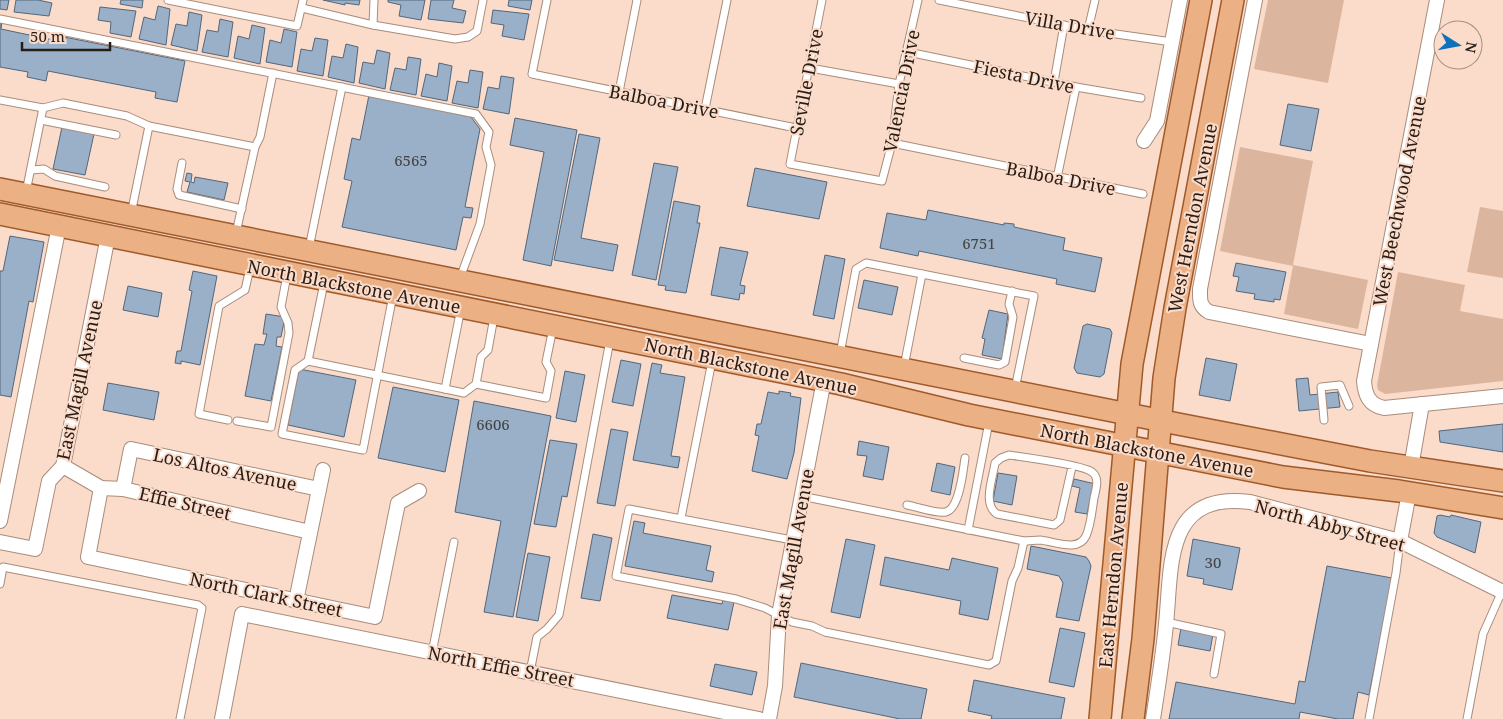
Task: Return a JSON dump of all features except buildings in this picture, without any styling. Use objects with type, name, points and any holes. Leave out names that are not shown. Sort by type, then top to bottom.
[{"type":"main road","name":"West Herndon Avenue","points":[[1125,430],[1138,325],[1201,0]]},
{"type":"main road","name":"West Herndon Avenue","points":[[1159,437],[1175,308],[1233,0]]},
{"type":"main road","name":"North Blackstone Avenue","points":[[0,189],[1015,391],[1125,430],[1159,437],[1304,480],[1409,493],[1503,508]]},
{"type":"main road","name":"North Blackstone Avenue","points":[[0,214],[824,380],[990,419],[1125,430],[1159,437],[1411,467],[1503,481]]},
{"type":"main road","points":[[59,226],[74,216],[124,225],[129,221],[131,215]]},
{"type":"main road","points":[[136,242],[143,233],[149,232],[220,246],[236,236]]},
{"type":"main road","points":[[713,358],[730,349],[811,365],[830,363],[839,356]]},
{"type":"main road","points":[[824,380],[827,375],[836,371],[887,379],[903,369]]},
{"type":"main road","name":"East Herndon Avenue","points":[[1100,719],[1125,430]]},
{"type":"main road","name":"East Herndon Avenue","points":[[1133,719],[1143,639],[1159,437]]},
{"type":"main road","points":[[1304,480],[1359,474],[1400,479],[1406,476],[1411,467]]},
{"type":"main road","points":[[1409,493],[1424,482],[1503,493]]},
{"type":"street","points":[[1144,141],[1157,121],[1180,0]]},
{"type":"street","name":"West Herndon Avenue","points":[[1255,0],[1200,290],[1202,308],[1209,312],[1371,344]]},
{"type":"street","name":"West Beechwood Avenue","points":[[1422,404],[1384,408],[1375,406],[1365,391],[1364,381],[1437,0]]},
{"type":"street","points":[[0,521],[59,226]]},
{"type":"street","name":"East Magill Avenue","points":[[0,542],[35,549],[49,481],[63,466],[108,236]]},
{"type":"street","name":"East Magill Avenue","points":[[769,719],[775,686],[779,615],[824,380]]},
{"type":"street","points":[[1411,467],[1422,404],[1503,396]]},
{"type":"street","name":"Los Altos Avenue","points":[[123,489],[131,449],[319,490]]},
{"type":"street","name":"Effie Street","points":[[63,466],[102,488],[123,489],[310,532]]},
{"type":"street","points":[[296,601],[323,470]]},
{"type":"street","name":"North Clark Street","points":[[102,488],[88,557],[375,617],[398,503],[419,491]]},
{"type":"street","points":[[1400,541],[1409,493]]},
{"type":"street","name":"North Abby Street","points":[[1153,719],[1166,622],[1172,552],[1177,536],[1194,514],[1213,504],[1237,500],[1260,504],[1400,541],[1503,592]]},
{"type":"street","name":"North Effie Street","points":[[222,719],[242,614],[759,719]]},
{"type":"lane","points":[[168,0],[297,26],[303,0]]},
{"type":"lane","points":[[373,25],[374,0]]},
{"type":"lane","points":[[302,8],[373,25],[455,39],[468,37],[477,31],[483,0]]},
{"type":"lane","name":"Balboa Drive","points":[[546,0],[532,74],[796,128]]},
{"type":"lane","points":[[619,92],[637,0]]},
{"type":"lane","points":[[705,109],[727,0]]},
{"type":"lane","name":"Seville Drive","points":[[822,0],[790,164],[882,181]]},
{"type":"lane","name":"Valencia Drive","points":[[882,181],[892,143],[899,84],[908,52],[918,0]]},
{"type":"lane","name":"Villa Drive","points":[[939,0],[1088,30],[1172,42]]},
{"type":"lane","points":[[1088,30],[1094,0]]},
{"type":"lane","points":[[0,19],[476,114],[489,132],[486,147],[491,165],[480,224],[458,280]]},
{"type":"lane","points":[[1054,82],[1064,25]]},
{"type":"lane","name":"Fiesta Drive","points":[[908,52],[1076,88],[1141,98]]},
{"type":"lane","points":[[810,68],[899,84]]},
{"type":"lane","points":[[236,236],[273,73]]},
{"type":"lane","points":[[308,250],[342,87]]},
{"type":"lane","points":[[1057,178],[1076,88]]},
{"type":"lane","points":[[0,100],[43,108],[63,103],[127,116],[149,126],[255,147]]},
{"type":"lane","points":[[26,194],[43,108]]},
{"type":"lane","points":[[41,120],[116,135]]},
{"type":"lane","points":[[131,215],[149,126]]},
{"type":"lane","name":"Balboa Drive","points":[[892,143],[1143,194]]},
{"type":"lane","points":[[182,163],[177,189],[179,195],[242,209]]},
{"type":"lane","points":[[31,170],[44,169],[55,176],[105,187]]},
{"type":"lane","points":[[839,356],[856,269],[866,262],[1034,296],[1015,391]]},
{"type":"lane","points":[[228,420],[199,414],[218,306],[245,290],[250,265]]},
{"type":"lane","points":[[237,421],[270,427],[289,333],[288,323],[281,307],[287,272]]},
{"type":"lane","points":[[903,369],[922,274]]},
{"type":"lane","points":[[325,280],[308,361],[295,370],[282,434],[363,450],[394,294]]},
{"type":"lane","points":[[964,358],[999,365],[1005,362],[1013,317],[1009,304],[1012,292]]},
{"type":"lane","points":[[445,389],[461,307]]},
{"type":"lane","points":[[308,361],[464,393],[476,384],[481,357],[488,350],[495,314]]},
{"type":"lane","points":[[476,384],[546,398],[551,371],[546,362],[554,326]]},
{"type":"lane","points":[[530,672],[536,637],[547,629],[558,615],[611,337]]},
{"type":"lane","points":[[681,518],[713,358]]},
{"type":"lane","points":[[1324,420],[1321,388],[1340,385],[1349,406]]},
{"type":"lane","points":[[968,530],[990,419]]},
{"type":"lane","points":[[801,496],[1024,541],[1040,540],[1065,545],[1084,539],[1097,481],[1090,470],[1009,455],[997,460],[989,501],[991,508],[997,514],[1051,526],[1059,522],[1072,467]]},
{"type":"lane","points":[[907,505],[942,512],[951,510],[957,502],[965,458]]},
{"type":"lane","points":[[792,540],[630,509],[616,576],[736,599],[779,615],[792,622],[812,626],[825,632],[989,665],[996,661],[1012,581],[1018,568],[1024,541]]},
{"type":"lane","points":[[1369,719],[1396,573],[1400,541]]},
{"type":"lane","points":[[432,652],[454,542]]},
{"type":"lane","points":[[0,584],[3,567],[198,605],[202,608],[180,719]]},
{"type":"lane","points":[[1467,719],[1483,634],[1503,592]]},
{"type":"lane","points":[[1166,622],[1220,634],[1214,674]]},
{"type":"shaded area","points":[[1268,0],[1344,0],[1328,83],[1254,69]]},
{"type":"shaded area","points":[[1240,147],[1313,161],[1293,265],[1368,280],[1358,329],[1284,314],[1293,266],[1220,251]]},
{"type":"shaded area","points":[[1480,207],[1503,211],[1503,278],[1467,272]]},
{"type":"shaded area","points":[[1398,272],[1465,285],[1460,311],[1503,319],[1503,381],[1385,394],[1378,390],[1377,385]]}]
